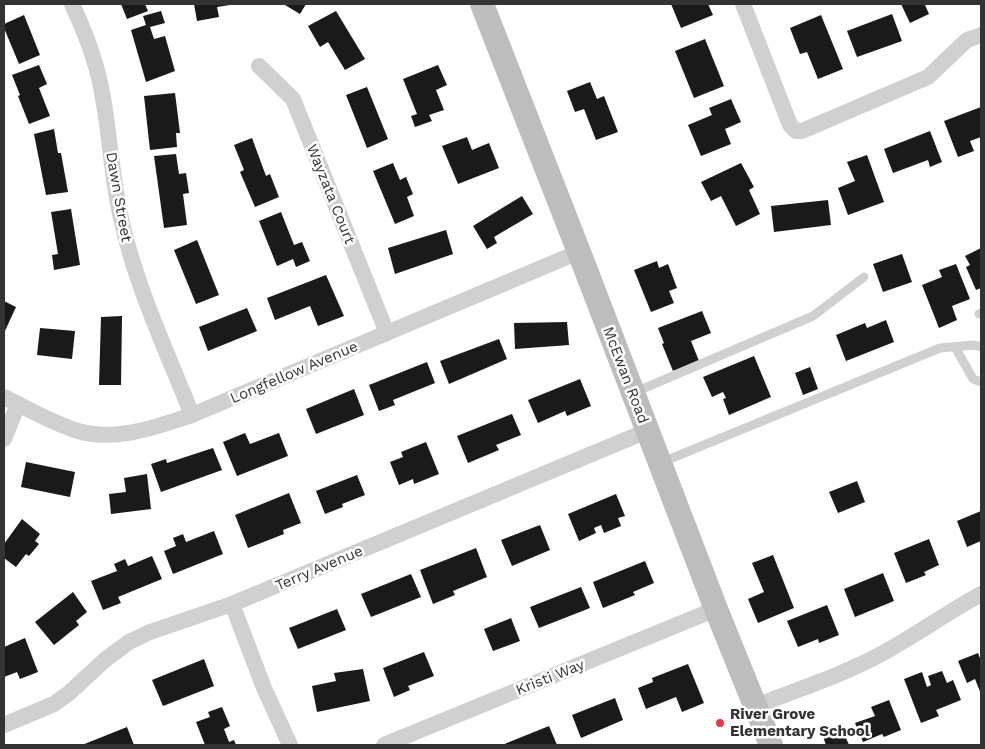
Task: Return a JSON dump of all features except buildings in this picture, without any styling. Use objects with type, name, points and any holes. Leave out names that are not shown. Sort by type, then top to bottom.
[{"type":"street","name":"Dawn Street","points":[[72,4],[90,47],[99,80],[120,217],[128,247],[140,283],[192,415]]},
{"type":"street","name":"McEwan Road","points":[[482,4],[716,609],[771,745]]},
{"type":"street","points":[[743,4],[790,125],[796,131],[802,131],[928,77],[967,40],[981,35]]},
{"type":"street","name":"Wayzata Court","points":[[259,66],[293,99],[387,333]]},
{"type":"street","name":"Longfellow Avenue","points":[[11,401],[78,431],[100,435],[137,432],[192,415],[579,252]]},
{"type":"street","points":[[4,439],[11,401]]},
{"type":"street","name":"Terry Avenue","points":[[4,725],[54,704],[106,659],[129,642],[150,632],[232,604],[647,431]]},
{"type":"street","points":[[756,706],[844,671],[883,653],[944,614],[981,594]]},
{"type":"street","points":[[232,604],[264,688],[290,745]]},
{"type":"street","name":"Kristi Way","points":[[384,745],[716,609]]},
{"type":"lane","points":[[633,393],[813,316],[864,277]]},
{"type":"lane","points":[[660,463],[940,348],[974,345],[981,347]]},
{"type":"lane","points":[[954,347],[973,379],[981,382]]},
{"type":"place","name":"River Grove Elementary School","points":[[720,723]]}]
